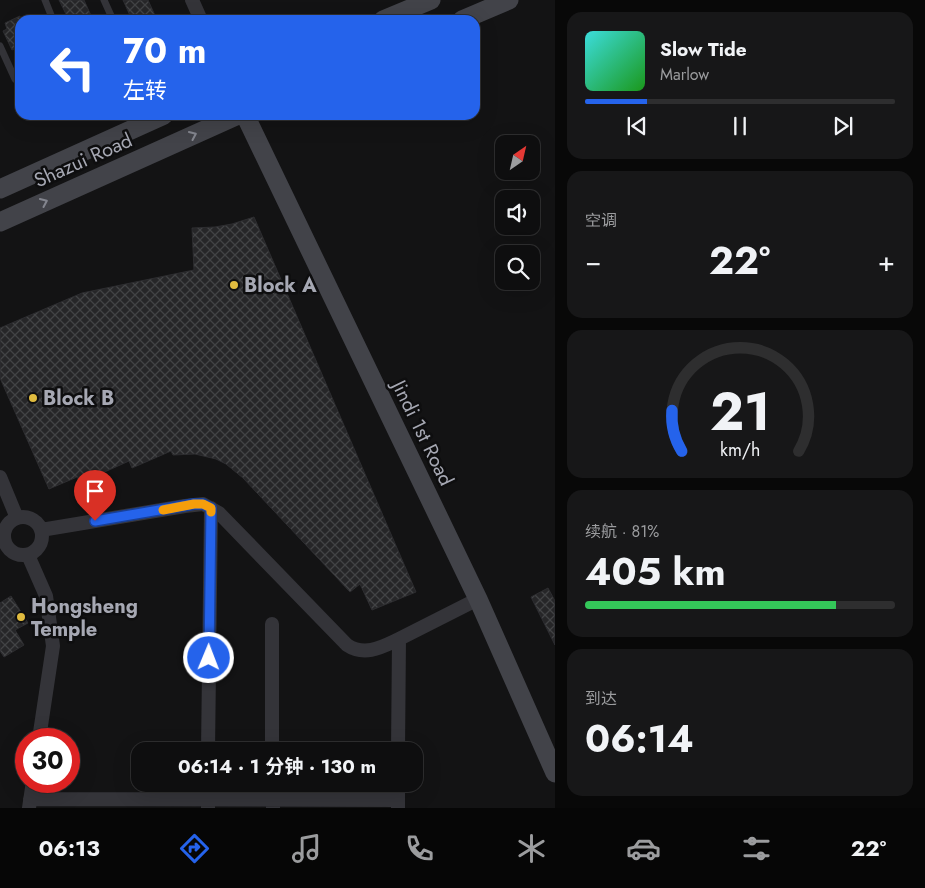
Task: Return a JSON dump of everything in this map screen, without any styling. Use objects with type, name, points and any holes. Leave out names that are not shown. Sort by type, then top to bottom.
[{"type":"street","points":[[192,0],[200,15]]},
{"type":"street","points":[[395,15],[431,0]]},
{"type":"street","points":[[474,15],[509,0]]},
{"type":"street","name":"Shazui Road","points":[[0,189],[153,120]]},
{"type":"street","name":"Shazui Road","points":[[0,222],[227,120]]},
{"type":"street","name":"Jindi 1st Road","points":[[247,120],[478,599],[555,773]]},
{"type":"street","points":[[0,478],[17,518]]},
{"type":"street","points":[[41,530],[203,504],[218,512],[348,645],[354,650],[362,652],[399,639],[478,599]]},
{"type":"street","points":[[208,742],[211,508]]},
{"type":"street","points":[[23,517],[34,521],[41,530],[41,542],[38,548],[28,554],[17,554],[2,543],[5,530],[17,518],[23,517]]},
{"type":"street","points":[[28,554],[46,596],[53,646],[41,728]]},
{"type":"street","points":[[272,624],[272,742]]},
{"type":"street","points":[[398,742],[399,639]]},
{"type":"street","points":[[30,804],[398,804]]},
{"type":"lane","points":[[45,0],[51,15]]},
{"type":"lane","points":[[104,0],[111,15]]},
{"type":"lane","points":[[0,46],[14,79]]},
{"type":"building","points":[[59,0],[84,0],[91,15],[66,15]]},
{"type":"building","points":[[123,0],[148,0],[155,15],[130,15]]},
{"type":"building","points":[[15,18],[15,48],[12,50],[3,31],[7,29],[5,23]]},
{"type":"building","points":[[254,217],[416,592],[372,610],[360,584],[350,592],[243,478],[226,464],[216,459],[195,454],[173,455],[171,451],[132,468],[129,461],[80,483],[77,477],[49,489],[0,378],[0,328],[82,293],[194,270],[192,228],[232,224]]},
{"type":"building","points":[[548,588],[555,601],[555,645],[531,597]]},
{"type":"building","points":[[11,596],[28,623],[15,630],[24,645],[4,657],[0,651],[0,603]]},
{"type":"slow traffic","points":[[163,510],[203,504],[211,508],[211,512]]},
{"type":"place","name":"Block A","points":[[234,285]]},
{"type":"place","name":"Block B","points":[[33,398]]},
{"type":"place","name":"Hongsheng Temple","points":[[21,617]]},
{"type":"route","points":[[95,521],[194,504],[203,504],[211,508],[209,658]]}]
